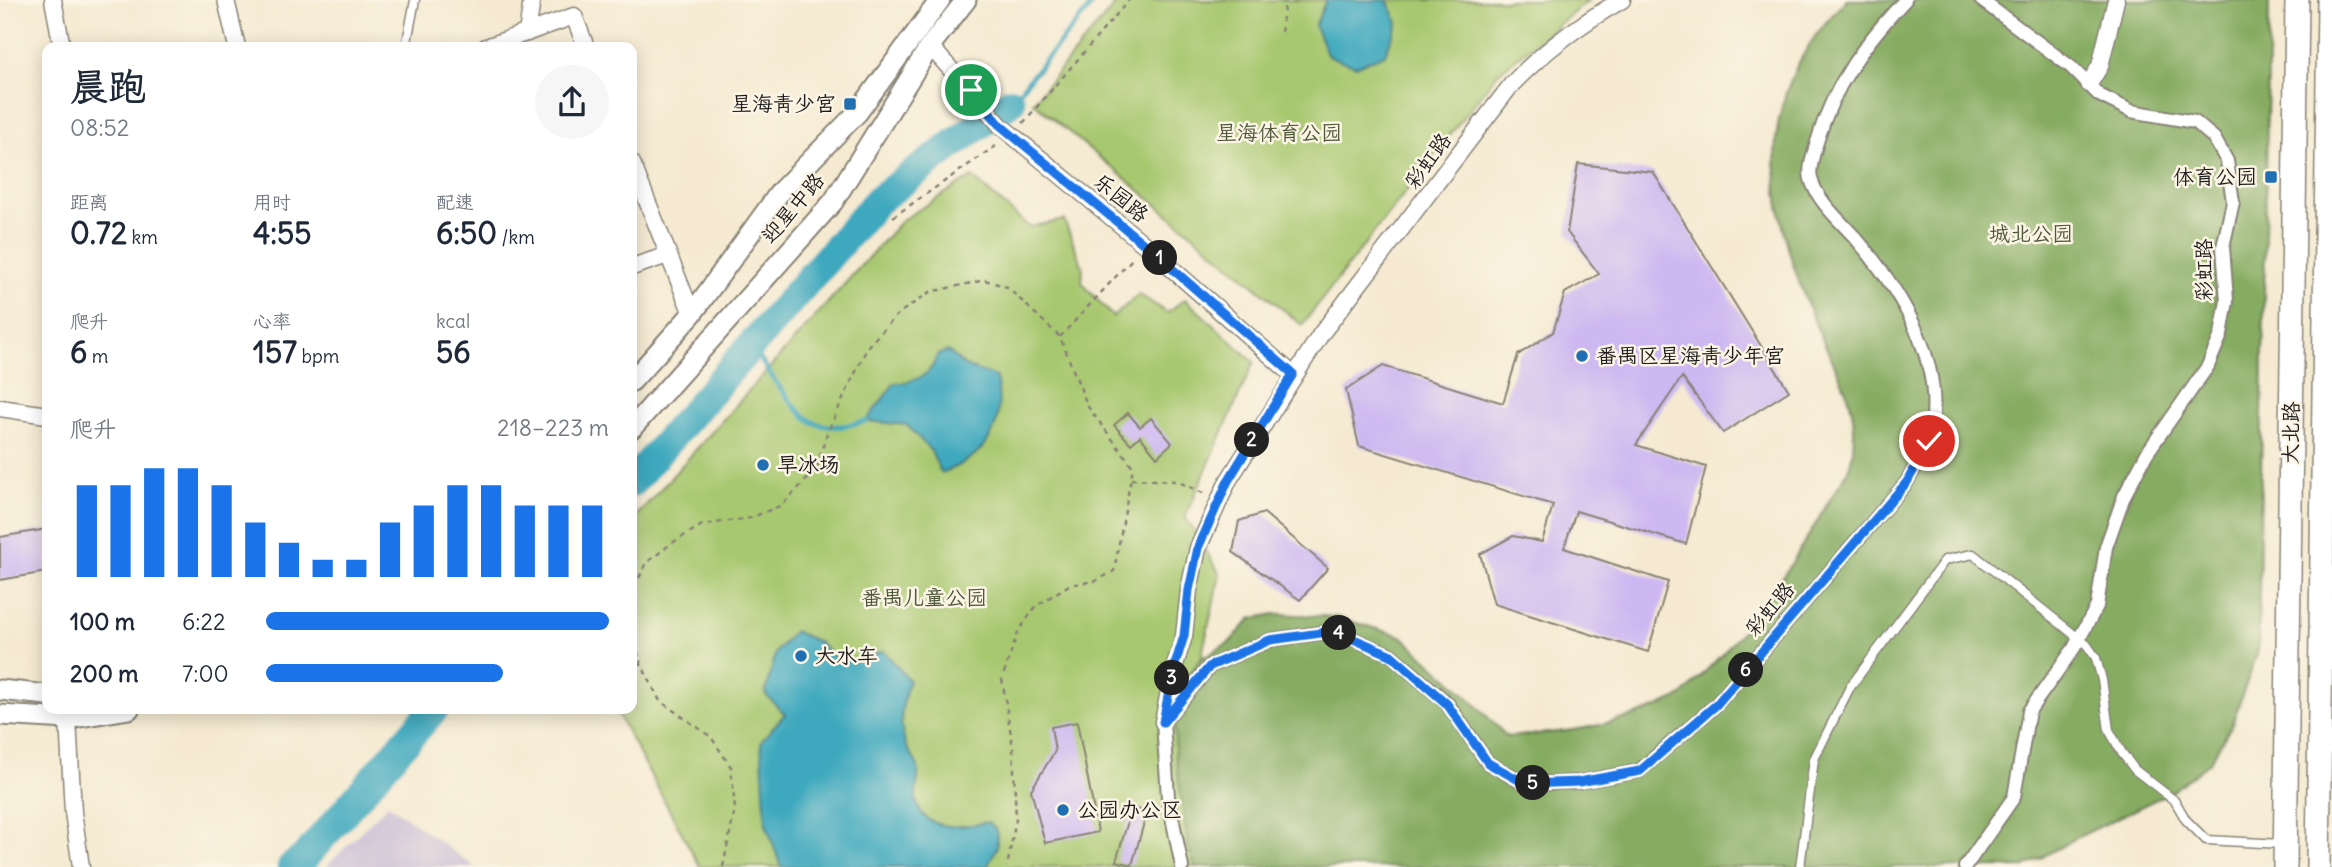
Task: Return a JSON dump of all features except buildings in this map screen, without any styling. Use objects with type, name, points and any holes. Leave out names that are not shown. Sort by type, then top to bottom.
[{"type":"main road","name":"大北路","points":[[2318,867],[2326,635],[2329,0]]},
{"type":"main road","name":"大北路","points":[[2285,867],[2296,2]]},
{"type":"street","points":[[53,0],[61,42]]},
{"type":"street","points":[[226,0],[236,42]]},
{"type":"street","points":[[527,33],[533,0]]},
{"type":"street","name":"迎星中路","points":[[637,422],[833,202],[930,46],[966,0]]},
{"type":"street","name":"彩虹路","points":[[1182,867],[1168,797],[1163,722],[1173,671],[1184,636],[1189,590],[1198,548],[1228,481],[1293,374],[1512,84],[1561,40],[1622,0]]},
{"type":"street","name":"彩虹路","points":[[1163,722],[1210,666],[1270,640],[1335,631],[1391,655],[1447,704],[1488,763],[1526,784],[1579,782],[1640,771],[1716,705],[1907,482],[1929,441],[1934,398],[1912,320],[1896,291],[1821,200],[1810,177],[1820,131],[1842,78],[1861,49],[1905,0]]},
{"type":"street","name":"彩虹路","points":[[1965,867],[2014,797],[2029,711],[2079,638],[2097,606],[2106,547],[2124,496],[2147,453],[2208,366],[2221,335],[2227,301],[2223,247],[2233,202],[2227,161],[2214,138],[2195,122],[2130,111],[2099,95],[2049,50],[1981,0]]},
{"type":"street","points":[[2089,84],[2100,66],[2116,0]]},
{"type":"street","points":[[933,4],[945,26]]},
{"type":"street","name":"迎星中路","points":[[637,375],[692,314],[780,192],[858,112],[933,4]]},
{"type":"street","points":[[501,42],[574,16],[584,42]]},
{"type":"street","name":"乐园路","points":[[930,46],[1006,130],[1145,245],[1293,374]]},
{"type":"street","points":[[637,176],[692,314]]},
{"type":"street","points":[[637,265],[668,255]]},
{"type":"street","points":[[0,408],[42,414]]},
{"type":"street","points":[[0,690],[42,694]]},
{"type":"street","points":[[0,707],[42,711]]},
{"type":"street","points":[[0,715],[69,714],[73,812],[80,867]]},
{"type":"lane","points":[[408,42],[415,0]]},
{"type":"lane","points":[[1800,867],[1814,759],[1850,687],[1945,560],[1973,554],[2079,638],[2096,659],[2109,730],[2135,769],[2175,801],[2186,820],[2206,840],[2285,844]]},
{"type":"path","points":[[893,217],[1006,130],[1129,0]]},
{"type":"path","points":[[1281,32],[1284,0]]},
{"type":"path","points":[[1060,337],[1145,245]]},
{"type":"path","points":[[637,582],[646,563],[702,525],[750,518],[782,505],[816,470],[827,433],[868,346],[898,314],[930,292],[985,280],[1007,287],[1060,337],[1088,407],[1133,467],[1114,571],[1096,581],[1069,584],[1036,606],[1018,632],[1002,679],[1013,748],[1017,819],[1007,867]]},
{"type":"path","points":[[1130,478],[1177,481],[1219,501]]},
{"type":"path","points":[[637,653],[640,664],[660,701],[711,737],[731,767],[734,809],[723,867]]},
{"type":"shaded area","points":[[388,804],[475,867],[326,867]]},
{"type":"green space","name":"星海体育公园","points":[[1119,0],[1589,0],[1498,73],[1302,325],[1033,102]]},
{"type":"green space","name":"城北公园","points":[[1847,0],[2269,0],[2258,651],[2231,726],[2210,761],[2171,792],[2078,837],[2025,867],[700,867],[618,714],[637,714],[637,515],[902,220],[972,177],[1029,227],[1064,220],[1083,268],[1082,283],[1113,317],[1139,294],[1167,313],[1185,299],[1254,362],[1185,517],[1220,574],[1201,659],[1230,642],[1251,619],[1275,614],[1335,617],[1401,636],[1462,691],[1507,737],[1572,730],[1615,721],[1656,708],[1685,693],[1742,632],[1772,593],[1841,483],[1851,459],[1854,431],[1851,405],[1801,288],[1787,244],[1778,200],[1775,158],[1780,117],[1792,76],[1814,38]]},
{"type":"green space","name":"城北公园","points":[[1847,0],[2269,0],[2258,651],[2231,726],[2210,761],[2171,792],[2078,837],[2025,867],[1195,867],[1188,845],[1175,752],[1176,694],[1200,659],[1230,642],[1251,619],[1275,614],[1335,617],[1401,636],[1462,691],[1507,737],[1594,726],[1636,715],[1676,699],[1693,686],[1757,613],[1799,552],[1841,483],[1852,454],[1854,431],[1851,405],[1801,288],[1787,244],[1778,200],[1775,158],[1780,117],[1792,76],[1814,38]]},
{"type":"water","points":[[1326,0],[1387,0],[1398,23],[1385,54],[1356,66],[1328,56],[1315,26]]},
{"type":"water","points":[[948,351],[965,366],[996,377],[998,411],[990,437],[982,448],[971,458],[941,473],[931,451],[907,425],[866,421],[894,384],[922,377],[931,369],[937,355]]},
{"type":"water","points":[[794,631],[819,642],[840,663],[884,651],[909,680],[901,722],[907,748],[918,767],[916,799],[920,810],[935,823],[946,826],[988,822],[997,830],[997,847],[987,867],[781,867],[766,824],[761,741],[785,714],[765,694],[776,652]]},
{"type":"waterway","points":[[1010,102],[1096,0]]},
{"type":"waterway","points":[[637,476],[878,200],[1010,102]]},
{"type":"waterway","points":[[751,346],[791,402],[809,420],[830,426],[866,421]]},
{"type":"waterway","points":[[292,867],[303,859],[430,714]]},
{"type":"place","name":"星海青少宫","points":[[850,104]]},
{"type":"place","name":"体育公园","points":[[2271,177]]},
{"type":"place","name":"番禺区星海青少年宫","points":[[1582,356]]},
{"type":"place","name":"旱冰场","points":[[763,465]]},
{"type":"place","name":"大水车","points":[[801,656]]},
{"type":"place","name":"公园办公区","points":[[1063,810]]},
{"type":"route","points":[[971,90],[1001,126],[1145,245],[1293,374],[1228,481],[1198,548],[1189,590],[1184,636],[1173,671],[1163,722],[1210,666],[1270,640],[1335,631],[1391,655],[1447,704],[1488,763],[1526,784],[1579,782],[1640,771],[1716,705],[1907,482],[1929,441]]},
{"type":"park label","name":"番禺儿童公园","points":[[924,598]]}]
